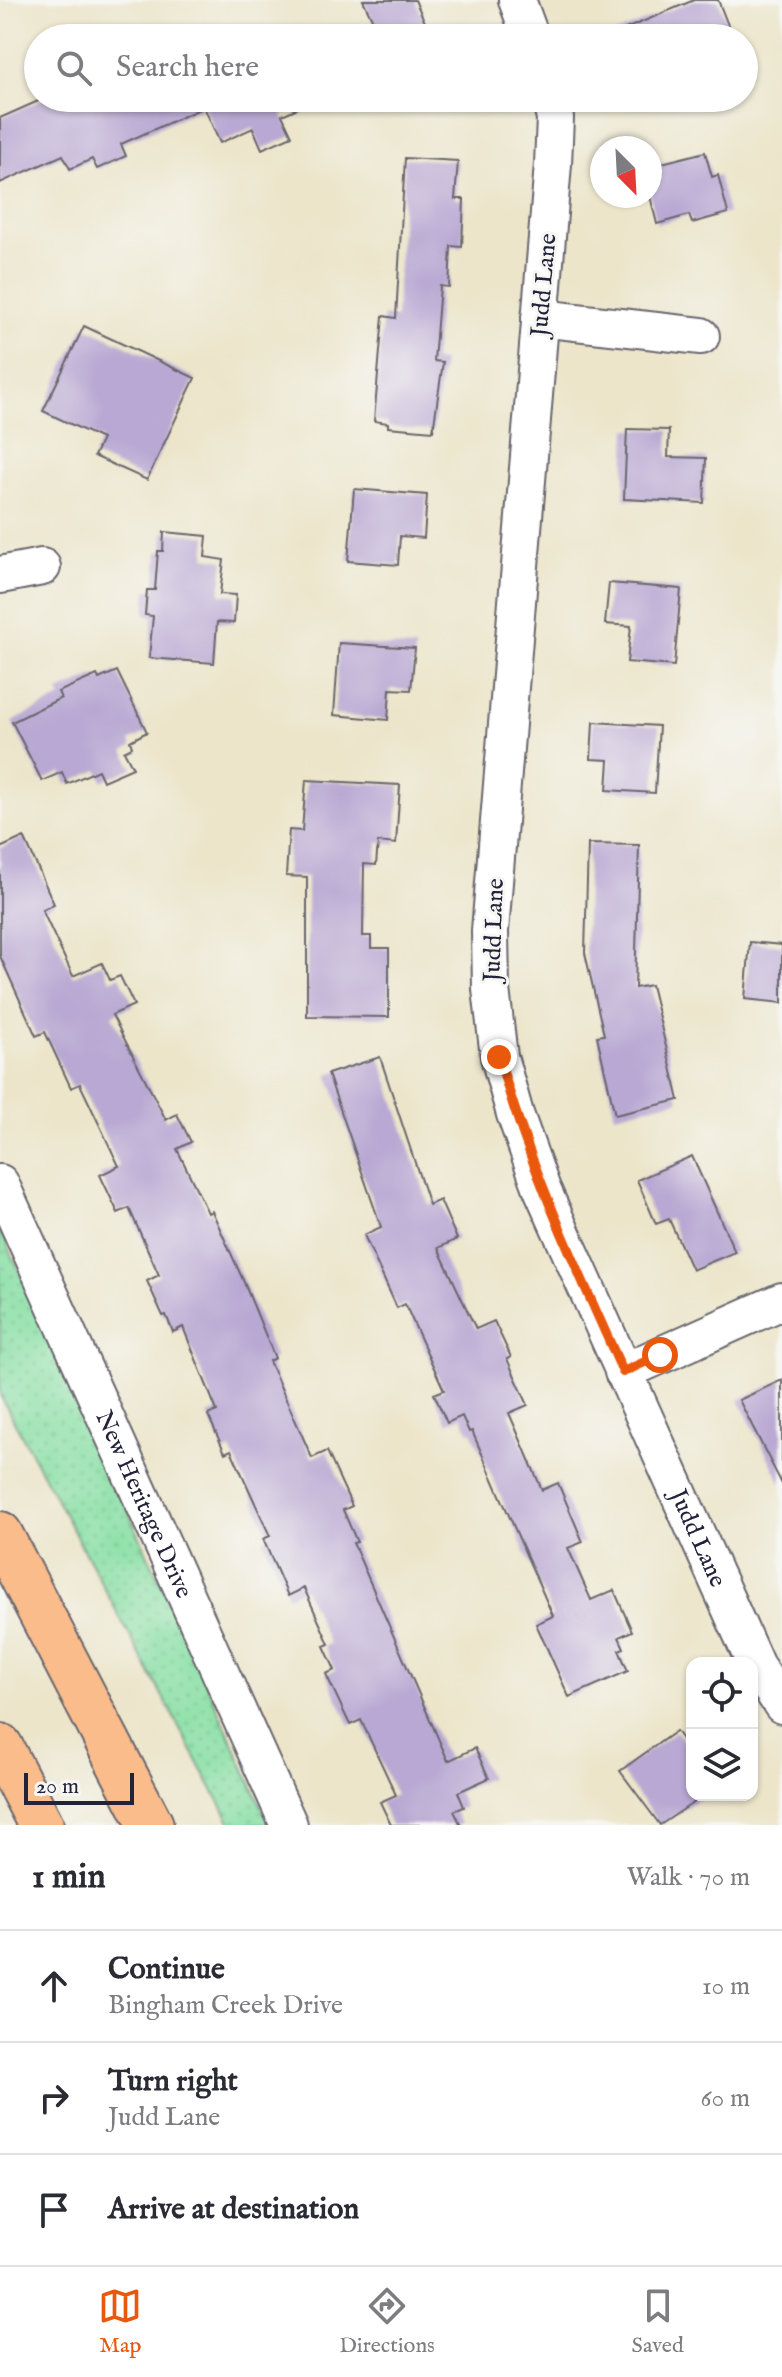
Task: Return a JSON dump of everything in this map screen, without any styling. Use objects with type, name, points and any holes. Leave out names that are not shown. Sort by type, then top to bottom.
[{"type":"highway","points":[[0,1534],[151,1825]]},
{"type":"highway","points":[[0,1746],[41,1825]]},
{"type":"street","points":[[517,0],[526,24]]},
{"type":"street","name":"Judd Lane","points":[[554,112],[553,164],[490,931],[491,989],[499,1057],[515,1114],[542,1189],[756,1666],[782,1705]]},
{"type":"street","points":[[540,318],[701,336]]},
{"type":"street","points":[[0,575],[42,567]]},
{"type":"street","name":"New Heritage Drive","points":[[0,1183],[289,1825]]},
{"type":"street","points":[[623,1372],[782,1301]]},
{"type":"green space","points":[[0,1228],[270,1825],[232,1825],[0,1395]]},
{"type":"building","points":[[363,0],[415,0],[426,24],[374,24]]},
{"type":"building","points":[[694,0],[718,0],[727,24],[637,24]]},
{"type":"building","points":[[24,107],[24,112],[193,112],[121,144],[126,156],[97,169],[92,159],[70,169],[63,155],[0,183],[0,118]]},
{"type":"building","points":[[206,112],[289,112],[282,115],[292,136],[262,149],[253,128],[220,143]]},
{"type":"building","points":[[705,152],[712,177],[718,175],[728,213],[692,223],[689,215],[657,224],[653,208],[662,208],[662,163]]},
{"type":"building","points":[[405,158],[458,161],[455,199],[464,199],[462,247],[451,246],[449,287],[440,286],[434,361],[443,362],[433,431],[388,427],[388,423],[374,421],[383,316],[396,318]]},
{"type":"building","points":[[84,326],[195,378],[147,480],[94,456],[102,439],[43,411]]},
{"type":"building","points":[[627,429],[669,430],[668,457],[706,458],[704,503],[624,499]]},
{"type":"building","points":[[354,489],[427,495],[424,538],[400,536],[398,565],[348,561]]},
{"type":"building","points":[[164,532],[207,536],[205,557],[224,560],[220,594],[236,595],[234,623],[217,622],[214,663],[149,658],[153,616],[145,615],[147,590],[155,590],[158,551],[163,551]]},
{"type":"building","points":[[609,583],[681,589],[674,666],[627,662],[631,626],[605,624]]},
{"type":"building","points":[[339,643],[415,648],[411,690],[390,689],[388,720],[334,715]]},
{"type":"building","points":[[117,671],[147,732],[130,741],[132,747],[124,751],[133,768],[103,781],[98,770],[67,784],[62,772],[42,781],[12,722],[61,698],[58,692],[97,675],[99,679]]},
{"type":"building","points":[[593,722],[659,726],[655,793],[607,790],[609,760],[591,759]]},
{"type":"building","points":[[306,780],[400,785],[396,844],[378,842],[376,865],[364,864],[363,936],[371,936],[371,948],[389,948],[389,1017],[307,1016],[307,877],[286,876],[289,830],[302,831]]},
{"type":"building","points":[[24,837],[54,904],[42,910],[73,976],[102,963],[110,980],[120,976],[134,1005],[112,1015],[166,1120],[177,1114],[191,1142],[177,1149],[208,1213],[212,1211],[243,1280],[275,1358],[269,1361],[312,1458],[327,1451],[352,1506],[343,1510],[357,1542],[353,1543],[448,1761],[475,1748],[489,1778],[458,1792],[464,1807],[454,1811],[461,1825],[391,1825],[380,1802],[396,1795],[361,1720],[350,1725],[326,1674],[335,1670],[324,1646],[329,1644],[304,1588],[288,1596],[263,1539],[270,1536],[231,1450],[225,1453],[208,1415],[217,1411],[183,1327],[173,1332],[166,1315],[163,1316],[147,1281],[159,1275],[129,1208],[118,1213],[100,1175],[119,1166],[80,1084],[71,1088],[45,1032],[36,1036],[0,956],[0,848]]},
{"type":"building","points":[[588,844],[639,845],[635,988],[651,985],[679,1100],[615,1115],[597,1036],[604,1035],[585,953]]},
{"type":"building","points":[[750,942],[782,945],[782,1003],[745,999]]},
{"type":"building","points":[[380,1057],[429,1205],[440,1200],[457,1239],[438,1248],[476,1329],[494,1321],[511,1357],[507,1359],[528,1405],[509,1413],[542,1490],[558,1483],[583,1542],[568,1548],[591,1600],[614,1590],[632,1631],[619,1637],[624,1648],[619,1650],[628,1671],[569,1697],[536,1624],[553,1616],[472,1431],[469,1432],[462,1416],[447,1423],[434,1394],[444,1390],[405,1304],[397,1308],[364,1235],[381,1227],[328,1074]]},
{"type":"building","points":[[692,1156],[735,1252],[692,1270],[669,1219],[656,1224],[637,1180]]},
{"type":"building","points":[[782,1380],[782,1484],[739,1400]]},
{"type":"building","points":[[676,1731],[686,1745],[686,1801],[696,1801],[660,1825],[620,1771]]},
{"type":"route","points":[[499,1057],[515,1114],[542,1189],[623,1372],[660,1355]]}]
